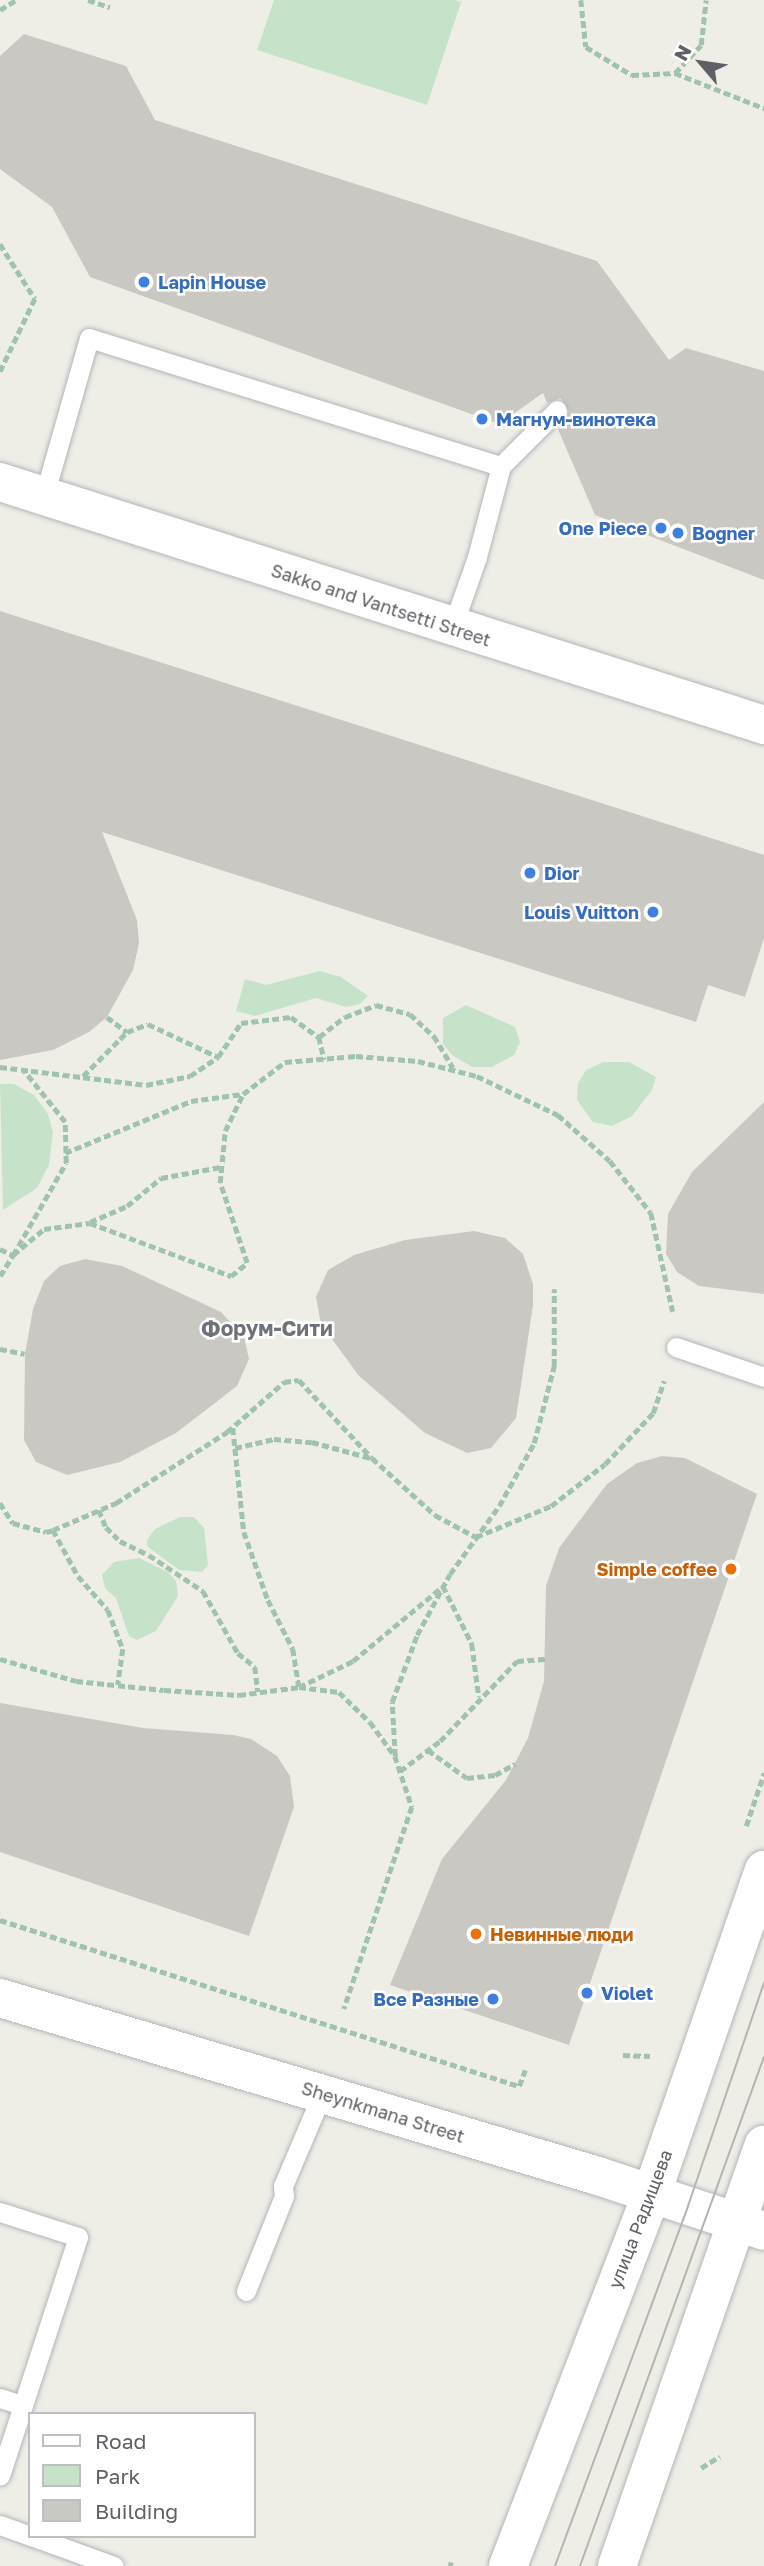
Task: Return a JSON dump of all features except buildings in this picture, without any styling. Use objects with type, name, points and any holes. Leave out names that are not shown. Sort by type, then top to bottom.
[{"type":"street","name":"Sakko and Vantsetti Street","points":[[0,482],[452,628],[764,725]]},
{"type":"street","name":"улица Радищева","points":[[508,2566],[652,2193],[764,1870]]},
{"type":"street","name":"Sheynkmana Street","points":[[0,1998],[652,2193],[751,2226]]},
{"type":"street","points":[[617,2566],[751,2226],[764,2145]]},
{"type":"lane","points":[[44,496],[89,338],[501,466]]},
{"type":"lane","points":[[452,628],[477,557],[501,466],[557,410]]},
{"type":"lane","points":[[676,1347],[764,1377]]},
{"type":"lane","points":[[246,2291],[284,2196],[283,2186],[322,2094]]},
{"type":"lane","points":[[0,2212],[78,2237],[20,2405],[0,2476]]},
{"type":"lane","points":[[0,2398],[20,2405]]},
{"type":"lane","points":[[0,2525],[28,2535]]},
{"type":"lane","points":[[37,2538],[114,2566]]},
{"type":"path","points":[[0,10],[16,0]]},
{"type":"path","points":[[88,0],[110,7]]},
{"type":"path","points":[[581,0],[586,47],[632,75],[675,73],[764,108]]},
{"type":"path","points":[[675,73],[701,45],[706,0]]},
{"type":"path","points":[[0,244],[35,299],[0,372]]},
{"type":"path","points":[[319,1037],[345,1017],[376,1005],[410,1014],[434,1036],[453,1070]]},
{"type":"path","points":[[107,1017],[127,1032]]},
{"type":"path","points":[[0,1067],[146,1085],[190,1076],[218,1057],[241,1023],[291,1017],[319,1037],[324,1059]]},
{"type":"path","points":[[82,1076],[127,1032],[148,1024],[218,1057]]},
{"type":"path","points":[[90,1223],[231,1276],[247,1263],[220,1182],[225,1131],[243,1094],[285,1062],[324,1059],[406,1060],[477,1076],[558,1115],[610,1161],[651,1213],[671,1293],[676,1347],[653,1413],[605,1464],[551,1506],[476,1537]]},
{"type":"path","points":[[0,1276],[40,1214],[66,1163],[65,1122],[24,1070]]},
{"type":"path","points":[[65,1153],[191,1101],[243,1094]]},
{"type":"path","points":[[13,1255],[44,1229],[90,1223],[127,1206],[161,1178],[222,1167]]},
{"type":"path","points":[[0,1249],[13,1255]]},
{"type":"path","points":[[344,2009],[412,1807],[395,1756],[392,1702],[417,1635],[443,1586],[534,1443],[554,1366],[554,1289]]},
{"type":"path","points":[[0,1349],[25,1354]]},
{"type":"path","points":[[0,1504],[13,1523],[46,1532],[53,1530],[99,1510],[233,1427],[284,1382],[299,1380],[372,1458],[435,1515],[476,1537]]},
{"type":"path","points":[[233,1427],[244,1532],[268,1600],[293,1649],[299,1687]]},
{"type":"path","points":[[235,1448],[274,1439],[312,1441],[372,1458]]},
{"type":"path","points":[[99,1510],[106,1527],[120,1541],[149,1555],[203,1591],[238,1653],[255,1667],[258,1692]]},
{"type":"path","points":[[53,1530],[57,1545],[78,1576],[108,1610],[123,1649],[118,1685]]},
{"type":"path","points":[[299,1687],[353,1661],[443,1586]]},
{"type":"path","points":[[443,1586],[472,1644],[479,1697]]},
{"type":"path","points":[[0,1658],[76,1681],[258,1692],[299,1687],[339,1692],[370,1722],[395,1756]]},
{"type":"path","points":[[400,1771],[428,1750],[517,1661],[545,1659]]},
{"type":"path","points":[[428,1750],[467,1778],[495,1775],[515,1764]]},
{"type":"path","points":[[0,1920],[519,2086],[524,2070]]},
{"type":"green space","points":[[274,0],[461,2],[427,105],[257,50]]},
{"type":"green space","points":[[320,971],[341,977],[368,996],[360,1004],[346,1007],[316,998],[255,1016],[236,1011],[245,979],[266,985]]},
{"type":"green space","points":[[466,1005],[515,1027],[520,1042],[514,1055],[492,1067],[472,1067],[452,1055],[443,1044],[443,1018]]},
{"type":"green space","points":[[603,1062],[629,1062],[656,1077],[652,1090],[632,1116],[612,1126],[593,1122],[577,1100],[578,1083],[586,1070]]},
{"type":"green space","points":[[0,1084],[14,1084],[34,1095],[48,1114],[53,1132],[49,1165],[37,1188],[3,1210]]},
{"type":"green space","points":[[180,1517],[194,1517],[204,1528],[208,1565],[202,1572],[179,1570],[148,1547],[147,1540],[155,1529]]},
{"type":"green space","points":[[139,1558],[168,1572],[176,1581],[178,1596],[156,1631],[137,1640],[129,1636],[116,1598],[105,1588],[102,1575],[114,1562]]},
{"type":"tram line","points":[[555,2566],[688,2206],[764,1983]]},
{"type":"tram line","points":[[580,2566],[764,2057]]},
{"type":"place","name":"Lapin House","points":[[144,282]]},
{"type":"place","name":"Магнум-винотека","points":[[482,419]]},
{"type":"place","name":"One Piece","points":[[661,528]]},
{"type":"place","name":"Bogner","points":[[678,533]]},
{"type":"place","name":"Dior","points":[[530,873]]},
{"type":"place","name":"Louis Vuitton","points":[[653,912]]},
{"type":"place","name":"Simple coffee","points":[[731,1569]]},
{"type":"place","name":"Невинные люди","points":[[476,1934]]},
{"type":"place","name":"Violet","points":[[587,1993]]},
{"type":"place","name":"Все Разные","points":[[493,1999]]},
{"type":"district","name":"Форум-Сити","points":[[267,1328]]}]
